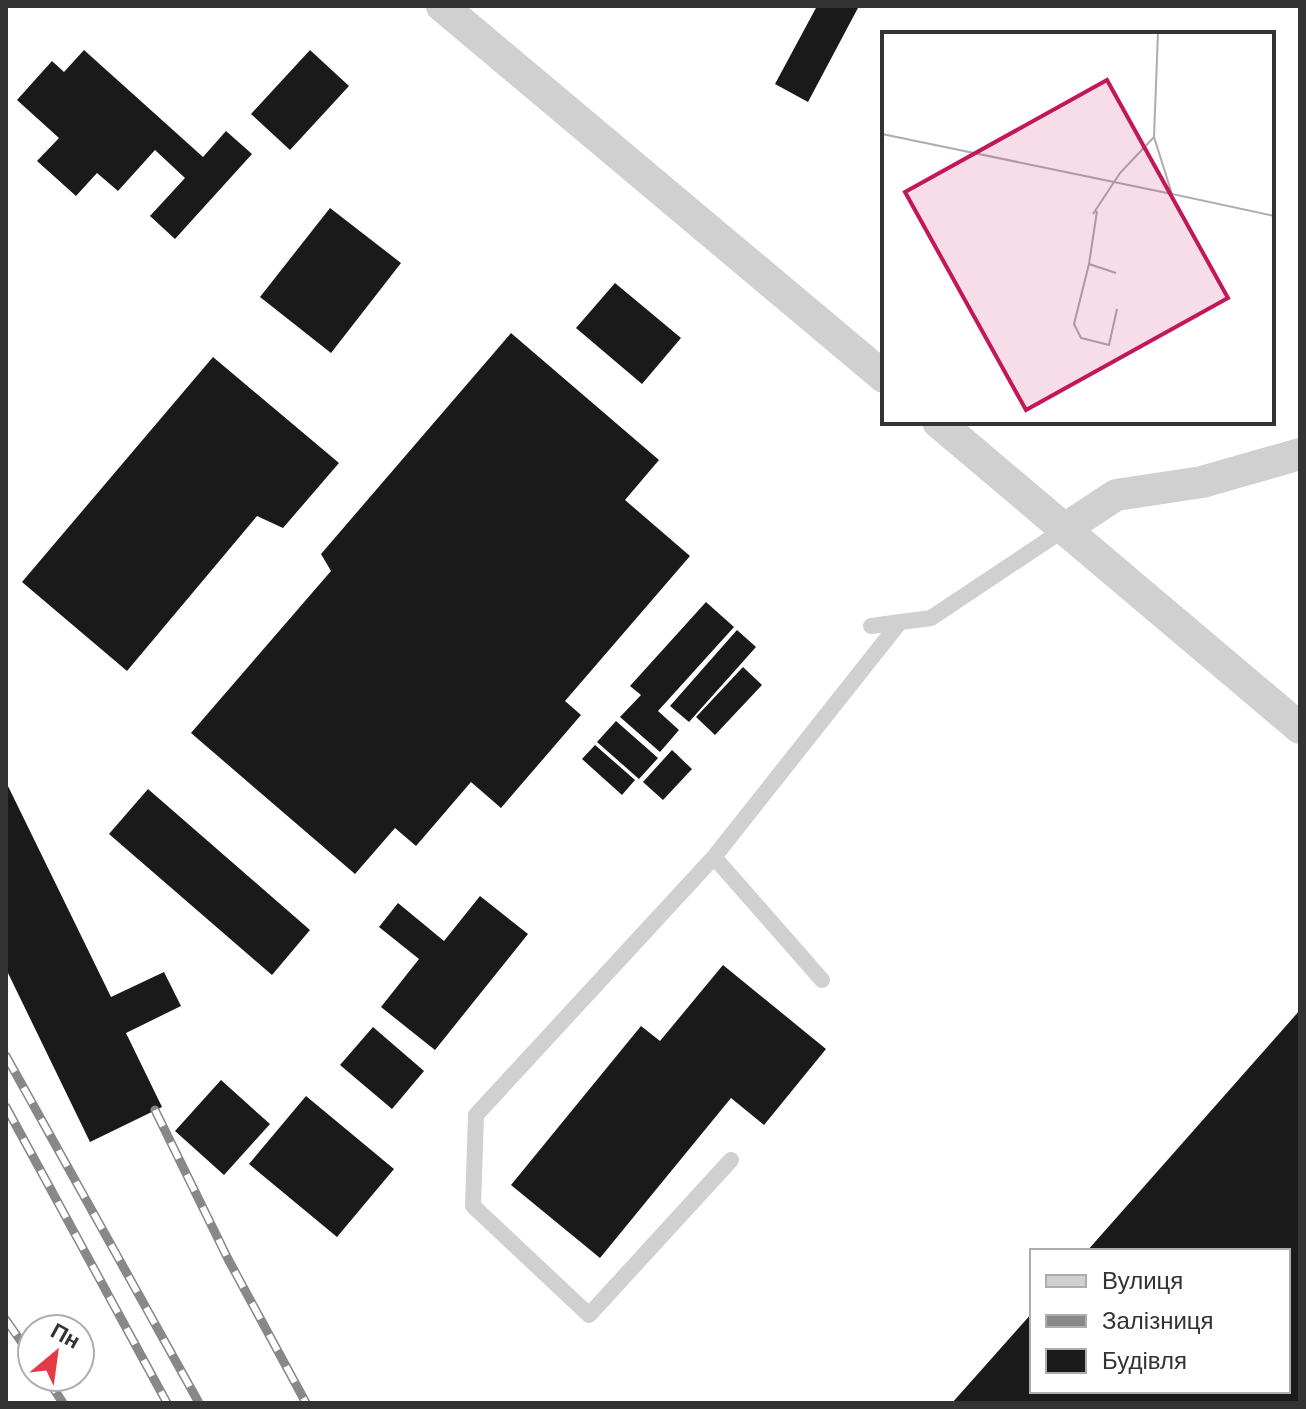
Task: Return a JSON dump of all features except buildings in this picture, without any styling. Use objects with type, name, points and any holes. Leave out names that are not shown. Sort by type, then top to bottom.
[{"type":"street","points":[[442,6],[882,375]]},
{"type":"street","points":[[940,424],[1300,728]]},
{"type":"street","points":[[1066,528],[1116,495],[1202,482],[1300,454]]},
{"type":"lane","points":[[871,626],[931,618],[1066,528]]},
{"type":"lane","points":[[731,1160],[589,1315],[473,1206],[476,1115],[714,857],[900,622]]},
{"type":"lane","points":[[714,857],[822,980]]},
{"type":"railway","points":[[6,1056],[199,1403]]},
{"type":"railway","points":[[6,1107],[167,1403]]},
{"type":"railway","points":[[155,1110],[228,1259],[306,1403]]},
{"type":"railway","points":[[6,1320],[16,1334]]},
{"type":"railway","points":[[56,1393],[63,1403]]}]
